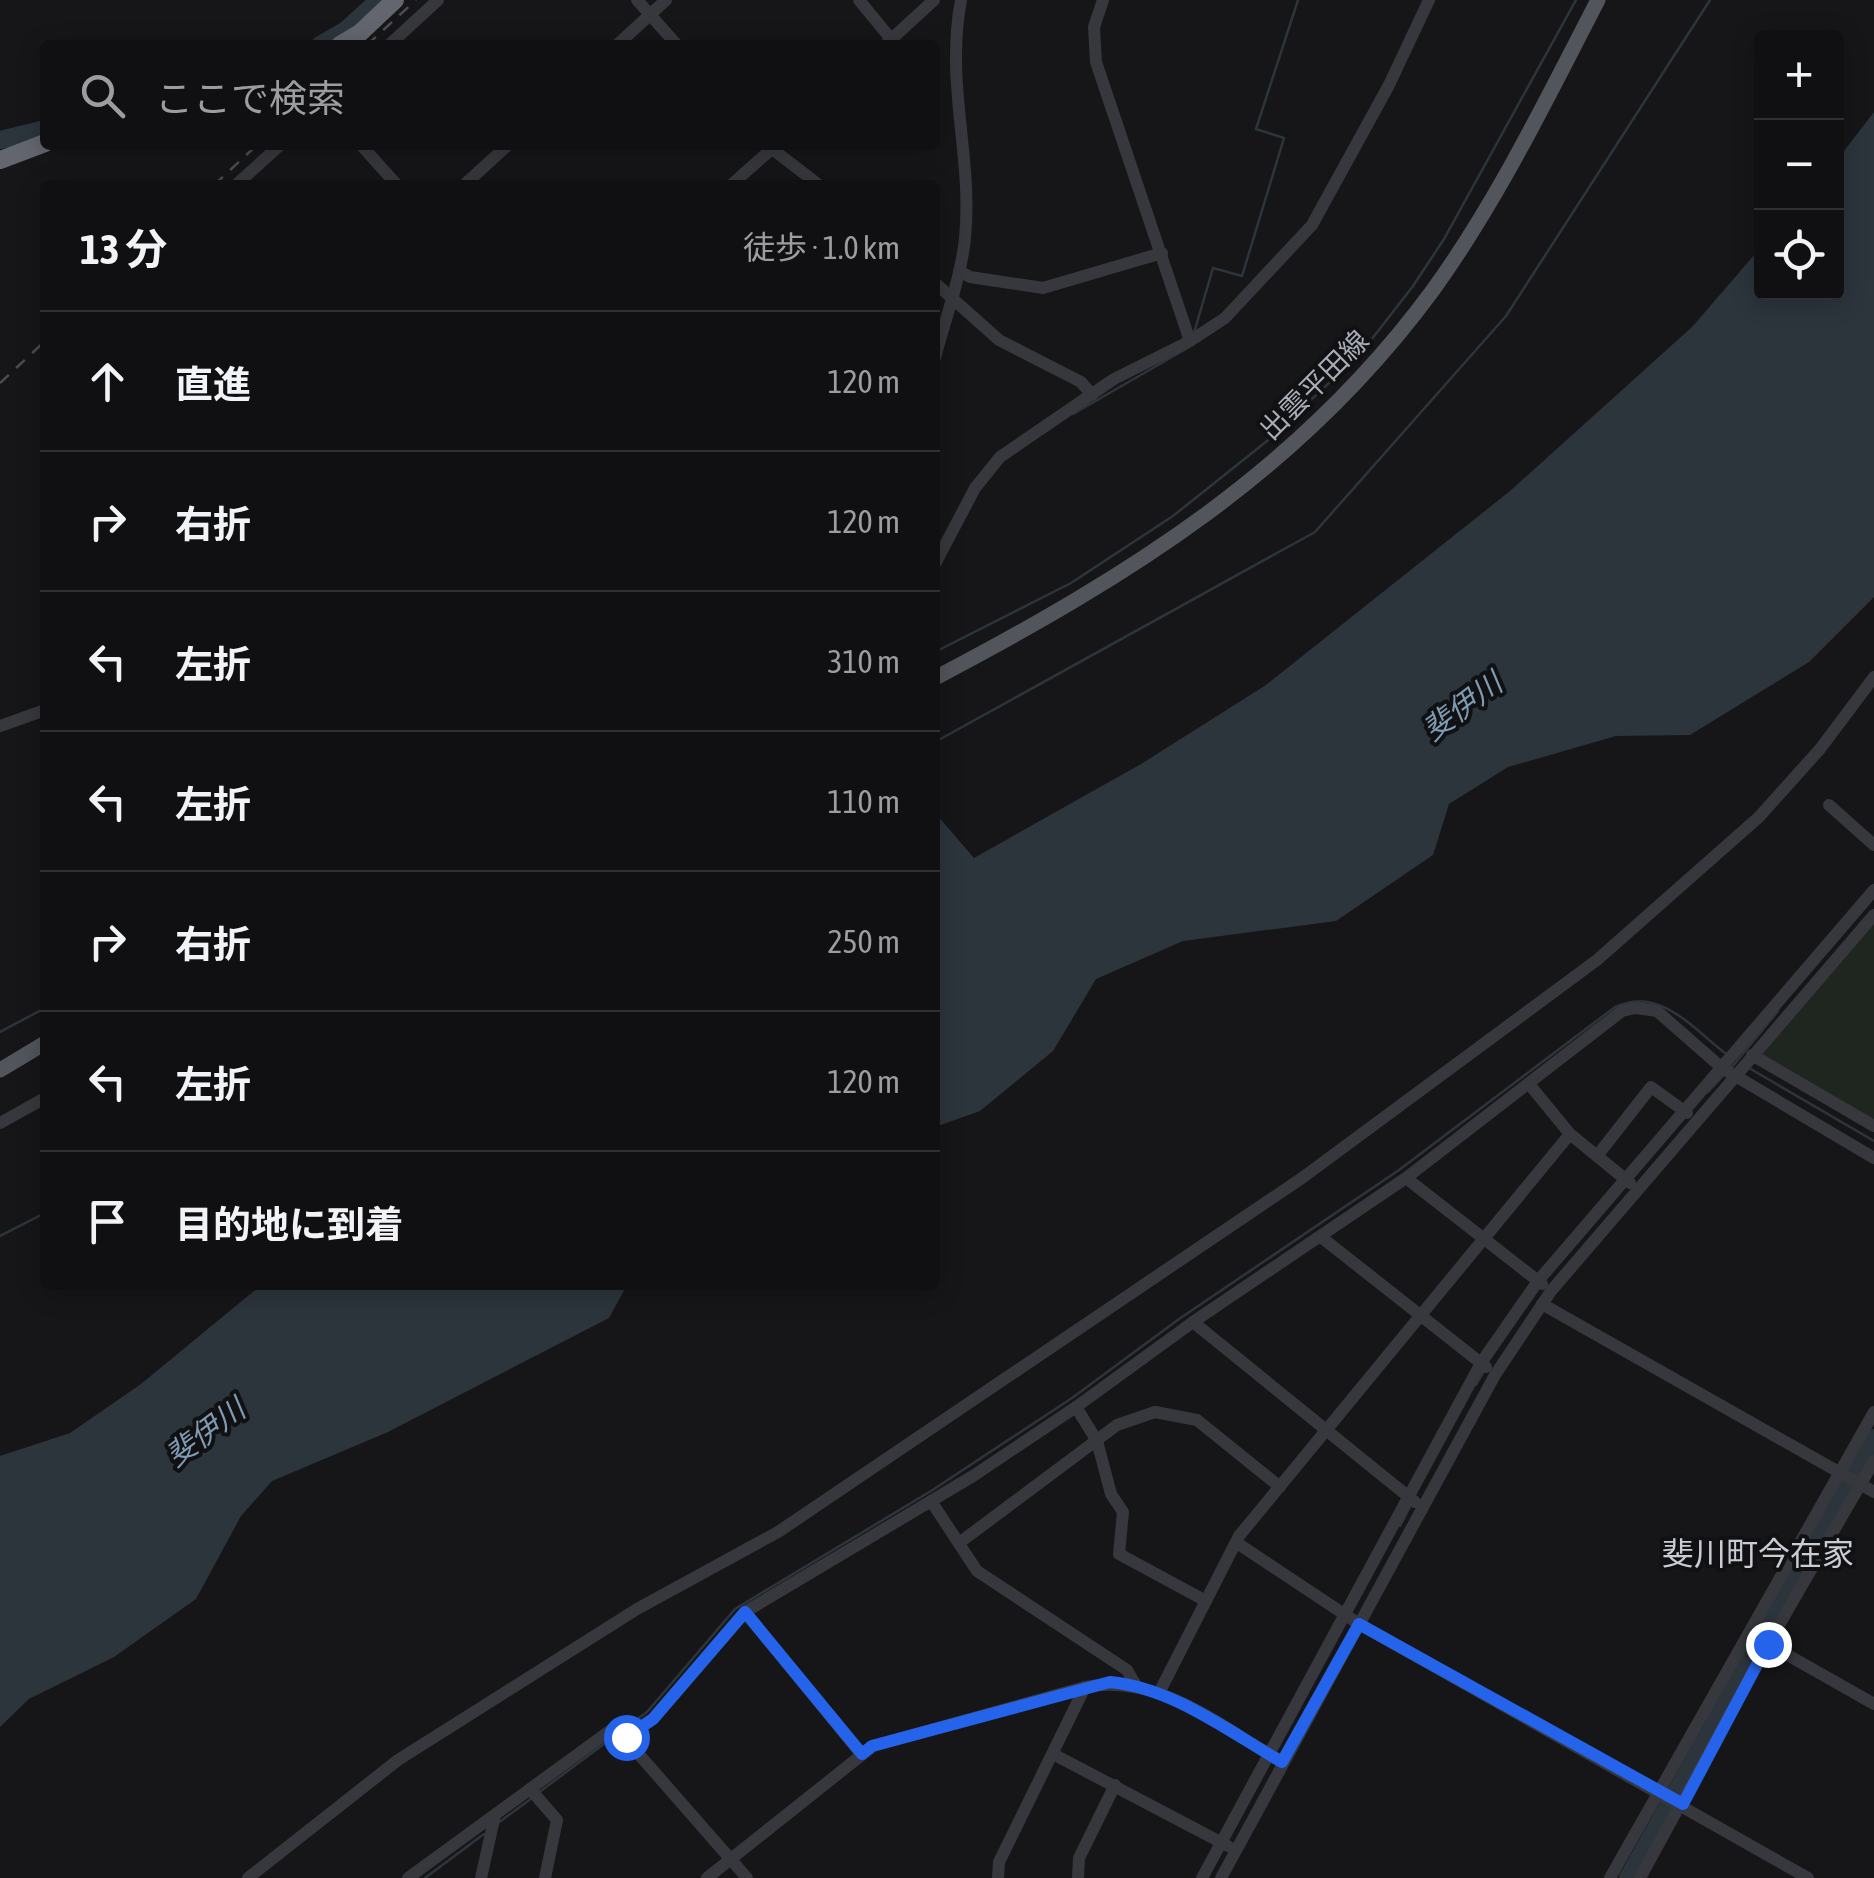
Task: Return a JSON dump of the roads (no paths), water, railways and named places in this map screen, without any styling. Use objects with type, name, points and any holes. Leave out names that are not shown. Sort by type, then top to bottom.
[{"type":"highway","points":[[348,40],[395,0]]},
{"type":"highway","points":[[0,160],[40,146]]},
{"type":"main road","name":"出雲平田線","points":[[940,675],[1064,610],[1161,547],[1242,487],[1336,402],[1392,342],[1434,288],[1518,154],[1598,0]]},
{"type":"main road","points":[[0,1070],[40,1046]]},
{"type":"street","points":[[394,40],[438,0]]},
{"type":"street","points":[[637,0],[673,40]]},
{"type":"street","points":[[622,40],[666,0]]},
{"type":"street","points":[[859,0],[887,40]]},
{"type":"street","points":[[890,40],[934,0]]},
{"type":"street","points":[[940,338],[965,239],[966,184],[954,70],[954,37],[961,0]]},
{"type":"street","points":[[1103,0],[1094,27],[1096,62],[1190,341]]},
{"type":"street","points":[[940,554],[975,488],[1000,457],[1114,379],[1190,341],[1224,318],[1312,224],[1389,85],[1429,0]]},
{"type":"street","points":[[242,180],[274,150]]},
{"type":"street","points":[[366,150],[392,180]]},
{"type":"street","points":[[470,180],[502,150]]},
{"type":"street","points":[[736,180],[767,150]]},
{"type":"street","points":[[776,150],[813,180]]},
{"type":"street","points":[[958,270],[970,276],[1043,288],[1162,253]]},
{"type":"street","points":[[940,288],[999,340],[1081,382],[1092,394]]},
{"type":"street","points":[[248,1878],[398,1760],[637,1609],[778,1532],[1302,1178],[1597,960],[1759,817],[1820,750],[1874,677]]},
{"type":"street","points":[[0,726],[40,712]]},
{"type":"street","points":[[1829,805],[1874,845]]},
{"type":"street","points":[[1728,1072],[1752,1054],[1874,890]]},
{"type":"street","points":[[1220,1878],[1359,1624],[1481,1363],[1538,1281],[1624,1178],[1690,1115],[1794,996],[1871,919],[1855,911]]},
{"type":"street","points":[[626,1737],[653,1719],[745,1612],[931,1501],[1076,1407],[1193,1322],[1406,1178],[1622,1011],[1656,1011],[1728,1072],[1874,1158]]},
{"type":"street","points":[[1752,1054],[1874,1126]]},
{"type":"street","points":[[1529,1084],[1570,1134],[1637,1189]]},
{"type":"street","points":[[1598,1156],[1651,1087],[1690,1115]]},
{"type":"street","points":[[0,1123],[40,1101]]},
{"type":"street","points":[[1202,1878],[1344,1615],[1495,1374],[1551,1291],[1637,1189],[1690,1115]]},
{"type":"street","points":[[1160,1692],[1236,1543],[1570,1134]]},
{"type":"street","points":[[1406,1178],[1551,1291]]},
{"type":"street","points":[[1321,1238],[1495,1374]]},
{"type":"street","points":[[1542,1304],[1868,1488]]},
{"type":"street","points":[[1193,1322],[1415,1502]]},
{"type":"street","points":[[1076,1407],[1097,1442],[1111,1494],[1123,1512],[1119,1554],[1206,1601]]},
{"type":"street","points":[[959,1543],[1117,1425],[1155,1412],[1197,1420],[1280,1487]]},
{"type":"street","points":[[1610,1878],[1661,1795],[1874,1412]]},
{"type":"street","points":[[1640,1878],[1768,1644],[1868,1488],[1874,1460]]},
{"type":"street","points":[[931,1501],[977,1571],[1126,1670],[1135,1684]]},
{"type":"street","points":[[1236,1543],[1359,1624],[1808,1878]]},
{"type":"street","points":[[745,1612],[862,1754]]},
{"type":"street","points":[[1768,1644],[1874,1704]]},
{"type":"street","points":[[707,1878],[872,1746],[1110,1682],[1160,1692],[1282,1762]]},
{"type":"street","points":[[998,1878],[999,1862],[1086,1687]]},
{"type":"street","points":[[408,1878],[615,1727],[746,1878]]},
{"type":"street","points":[[1053,1754],[1236,1850]]},
{"type":"street","points":[[1078,1878],[1079,1858],[1116,1785]]},
{"type":"street","points":[[530,1789],[557,1820],[545,1878]]},
{"type":"street","points":[[480,1878],[494,1815]]},
{"type":"water","name":"斐伊川","points":[[1874,112],[1874,597],[1809,662],[1690,735],[1616,736],[1508,767],[1449,804],[1433,855],[1336,921],[1183,941],[1096,979],[1053,1051],[980,1111],[940,1125],[940,818],[974,858],[1141,764],[1266,685],[1510,491],[1693,326],[1754,255],[1754,300],[1844,300],[1844,151]]},
{"type":"water","name":"斐伊川","points":[[255,1290],[624,1290],[609,1318],[388,1432],[272,1481],[241,1516],[196,1599],[114,1657],[29,1699],[0,1727],[0,1456],[70,1433],[141,1384]]},
{"type":"waterway","points":[[329,40],[379,0]]},
{"type":"waterway","points":[[1194,333],[1213,268],[1242,276],[1284,138],[1256,129],[1298,0]]},
{"type":"waterway","points":[[940,649],[1071,583],[1173,516],[1267,441],[1361,353],[1444,239],[1576,0]]},
{"type":"waterway","points":[[940,739],[1315,532],[1506,316],[1710,0]]},
{"type":"waterway","points":[[0,140],[40,130]]},
{"type":"waterway","points":[[1073,414],[1191,346]]},
{"type":"waterway","points":[[622,1730],[647,1712],[735,1609],[931,1491],[1072,1398],[1179,1319],[1399,1170],[1615,1007],[1631,1002],[1661,1006],[1688,1022],[1725,1053]]},
{"type":"waterway","points":[[0,1032],[40,1011]]},
{"type":"waterway","points":[[1732,1067],[1778,1011]]},
{"type":"waterway","points":[[1749,1068],[1874,1141]]},
{"type":"waterway","points":[[1708,1092],[1723,1076]]},
{"type":"waterway","points":[[0,1236],[40,1216]]},
{"type":"waterway","points":[[1476,1385],[1484,1371]]},
{"type":"waterway","points":[[1628,1878],[1874,1438]]},
{"type":"waterway","points":[[1400,1526],[1410,1507]]},
{"type":"waterway","points":[[538,1793],[616,1735]]},
{"type":"waterway","points":[[498,1823],[532,1798]]},
{"type":"waterway","points":[[425,1878],[484,1834]]},
{"type":"railway","points":[[372,40],[416,0]]},
{"type":"railway","points":[[219,180],[252,150]]},
{"type":"railway","points":[[0,383],[40,346]]},
{"type":"district","name":"斐川町今在家","points":[[1758,1553]]}]
